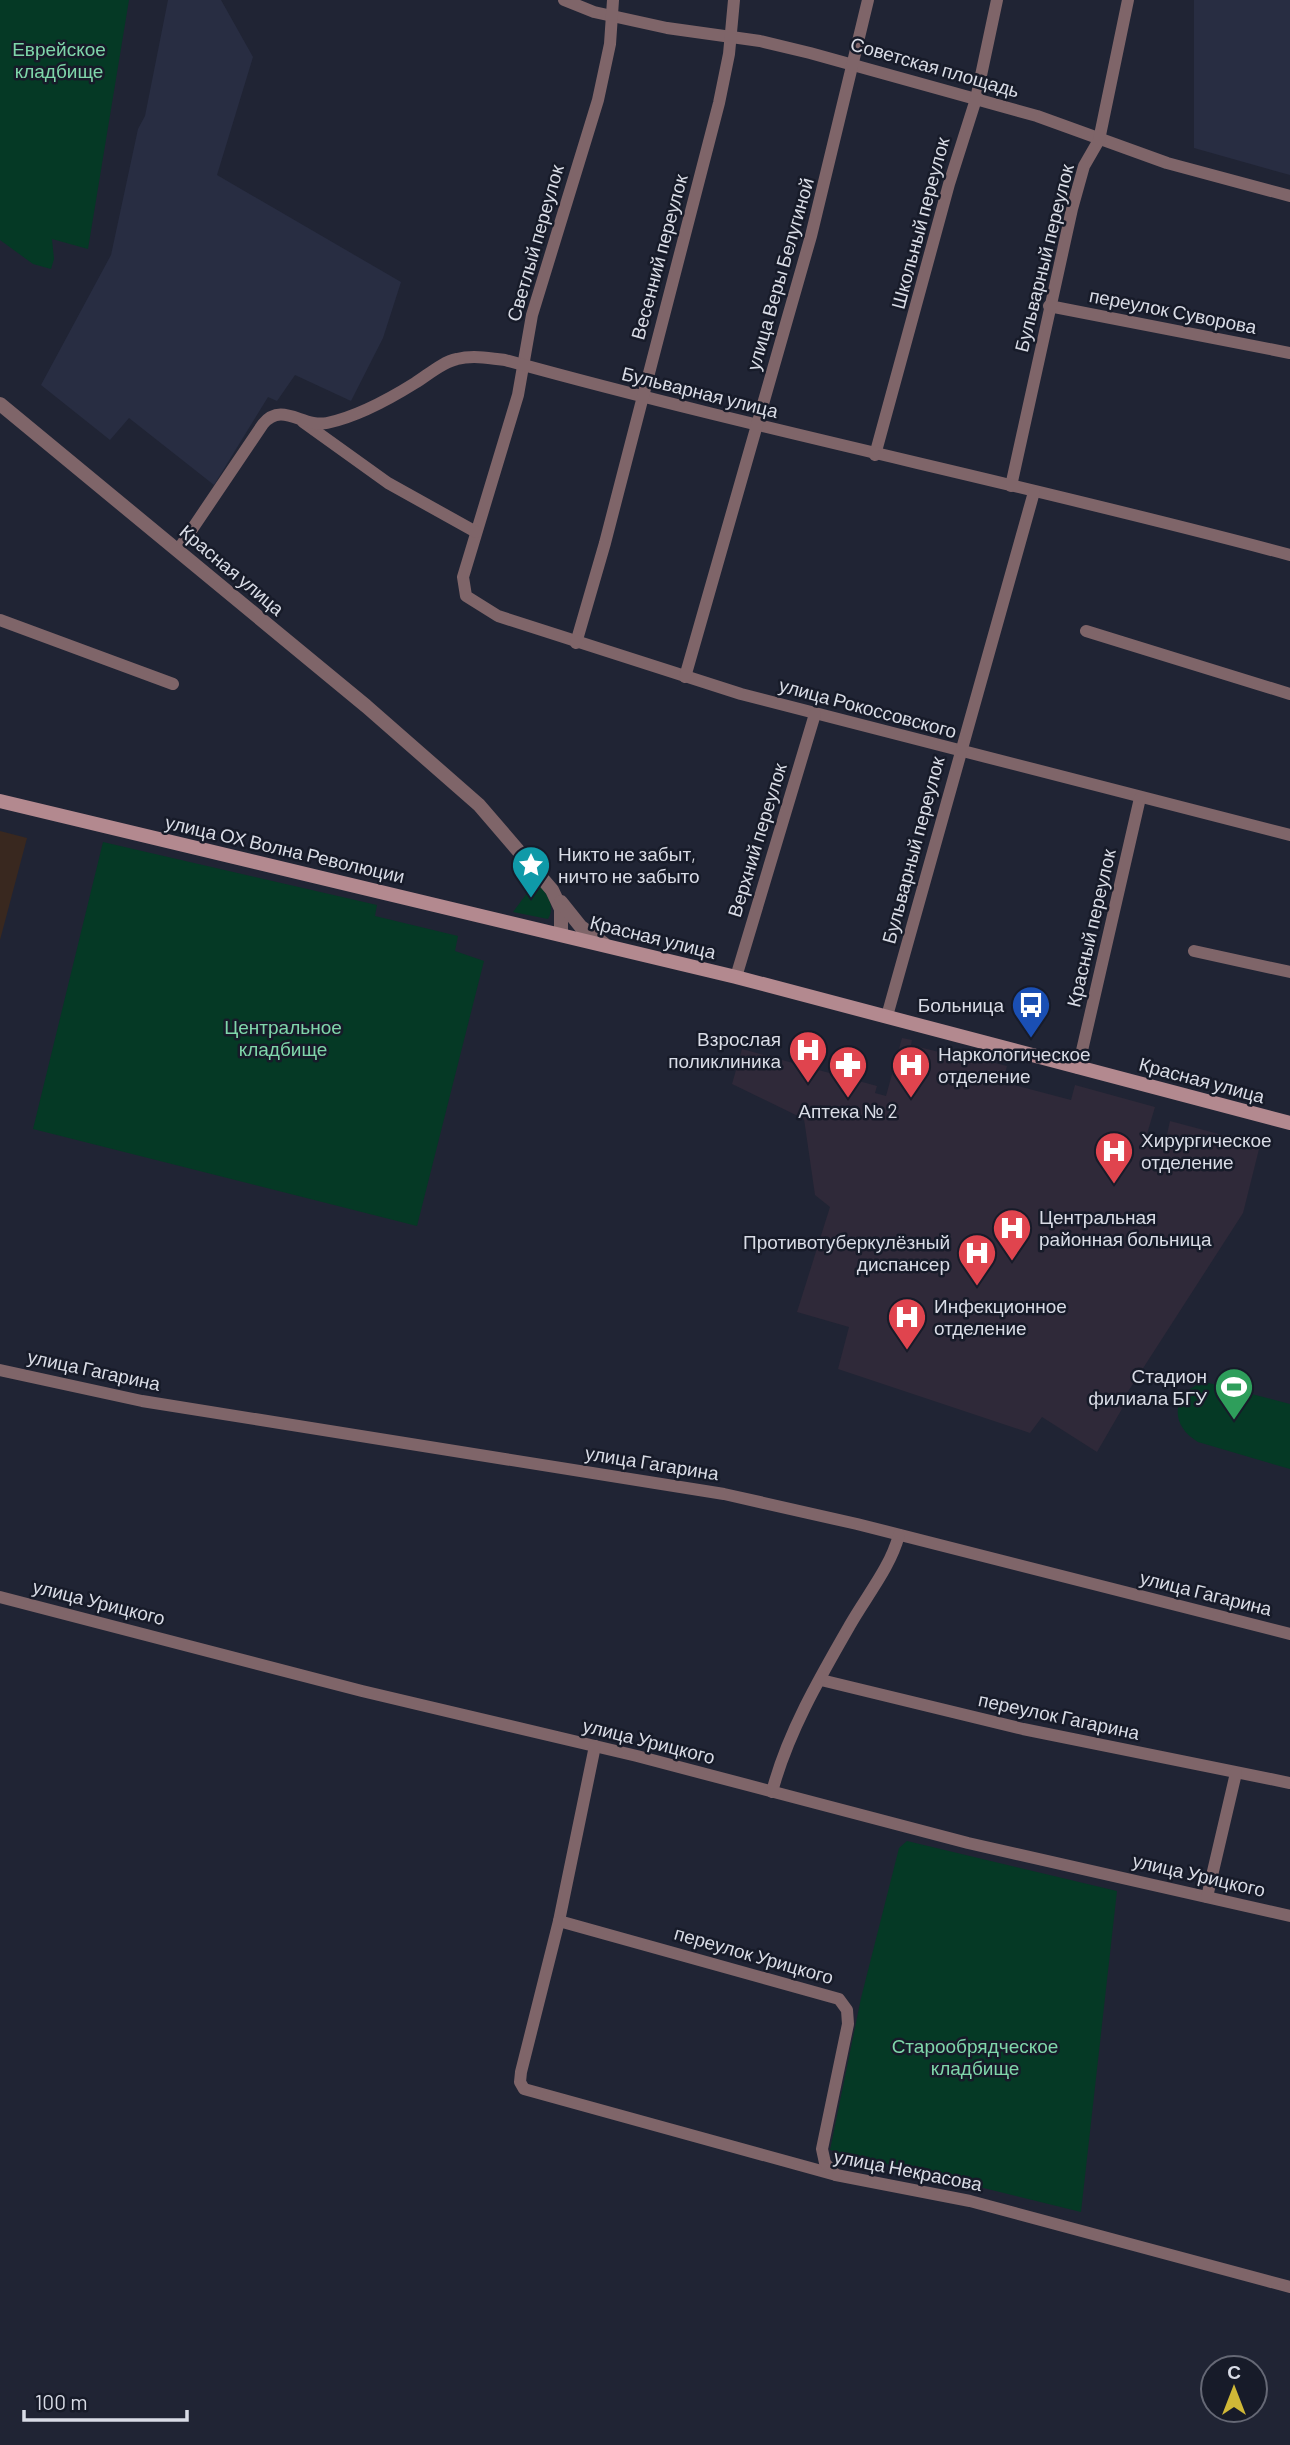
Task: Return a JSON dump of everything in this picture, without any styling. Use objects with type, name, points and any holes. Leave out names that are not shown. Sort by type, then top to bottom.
[{"type":"main road","name":"улица ОХ Волна Революции","points":[[0,801],[561,934]]},
{"type":"main road","name":"Красная улица","points":[[561,934],[887,1016],[1290,1123]]},
{"type":"street","name":"Советская площадь","points":[[564,0],[614,17],[784,46],[855,65],[1037,116],[1167,163],[1290,196]]},
{"type":"street","name":"Светлый переулок","points":[[463,577],[525,366],[532,315],[598,100],[614,17],[613,0]]},
{"type":"street","name":"Весенний переулок","points":[[576,643],[605,543],[714,124],[734,0]]},
{"type":"street","name":"улица Веры Белугиной","points":[[685,677],[811,236],[855,65],[868,0]]},
{"type":"street","name":"Школьный переулок","points":[[876,455],[949,184],[976,99],[997,0]]},
{"type":"street","name":"Бульварный переулок","points":[[1011,486],[1049,306],[1084,166],[1099,140],[1128,0]]},
{"type":"street","name":"переулок Суворова","points":[[1049,306],[1290,353]]},
{"type":"street","name":"Бульварная улица","points":[[178,550],[268,419],[284,413],[320,423],[335,421],[398,393],[459,358],[496,359],[756,426],[1151,518],[1290,555]]},
{"type":"street","name":"Красная улица","points":[[0,404],[463,790],[509,838],[552,890],[561,909],[561,934]]},
{"type":"street","points":[[300,419],[388,483],[476,532]]},
{"type":"street","name":"Бульварный переулок","points":[[887,1016],[1034,492]]},
{"type":"street","name":"улица Рокоссовского","points":[[463,577],[464,593],[479,607],[576,643],[815,714],[1290,835]]},
{"type":"street","points":[[0,620],[173,684]]},
{"type":"street","points":[[1086,631],[1290,694]]},
{"type":"street","name":"Верхний переулок","points":[[736,977],[815,714]]},
{"type":"street","name":"Красный переулок","points":[[1078,1068],[1140,798]]},
{"type":"street","points":[[552,890],[581,927],[604,944]]},
{"type":"street","points":[[1194,951],[1290,972]]},
{"type":"street","name":"улица Гагарина","points":[[0,1370],[142,1401],[683,1486],[899,1535],[1290,1633]]},
{"type":"street","points":[[772,1791],[781,1760],[821,1680],[892,1558],[899,1535]]},
{"type":"street","name":"улица Урицкого","points":[[0,1597],[362,1691],[595,1746],[968,1843],[1290,1916]]},
{"type":"street","name":"переулок Гагарина","points":[[821,1680],[1023,1729],[1290,1783]]},
{"type":"street","points":[[559,1921],[595,1746]]},
{"type":"street","points":[[1207,1896],[1236,1773]]},
{"type":"street","name":"улица Некрасова","points":[[559,1921],[520,2072],[521,2086],[534,2094],[836,2175],[970,2201],[1290,2287]]},
{"type":"street","name":"переулок Урицкого","points":[[559,1921],[839,1999],[847,2010],[848,2025],[822,2149],[825,2163],[836,2175]]},
{"type":"shaded area","points":[[168,0],[221,0],[253,57],[217,175],[401,282],[383,338],[351,401],[295,375],[277,401],[268,397],[214,485],[129,418],[110,440],[41,385],[111,255],[138,129],[145,116]]},
{"type":"shaded area","points":[[1194,0],[1290,0],[1290,175],[1194,148]]},
{"type":"shaded area","points":[[0,831],[27,838],[0,940]]},
{"type":"shaded area","name":"Центральная районная больница","points":[[902,1038],[912,1040],[911,1045],[1007,1066],[1003,1082],[1071,1100],[1075,1085],[1155,1107],[1147,1134],[1166,1139],[1170,1121],[1260,1145],[1243,1213],[1120,1404],[1123,1407],[1097,1452],[1042,1417],[1030,1433],[838,1369],[849,1327],[797,1312],[830,1207],[815,1195],[804,1119],[732,1084],[742,1049],[877,1086],[875,1093],[886,1096]]},
{"type":"green space","name":"Еврейское кладбище","points":[[0,0],[129,0],[88,249],[52,239],[54,259],[51,269],[33,264],[0,240]]},
{"type":"green space","name":"Центральное кладбище","points":[[103,842],[377,905],[375,916],[458,936],[455,951],[484,961],[417,1226],[33,1129]]},
{"type":"green space","points":[[536,881],[551,904],[548,919],[513,912]]},
{"type":"green space","name":"Стадион филиала БГУ","points":[[1205,1382],[1290,1404],[1290,1469],[1198,1442],[1188,1435],[1178,1418],[1180,1400],[1194,1386]]},
{"type":"green space","name":"Старообрядческое кладбище","points":[[907,1841],[1117,1891],[1081,2212],[830,2150],[861,1998],[899,1848]]},
{"type":"place","name":"Никто не забыт, ничто не забыто","points":[[531,899]]},
{"type":"place","name":"Больница","points":[[1031,1039]]},
{"type":"place","name":"Взрослая поликлиника","points":[[808,1084]]},
{"type":"place","name":"Аптека № 2","points":[[848,1099]]},
{"type":"place","name":"Наркологическое отделение","points":[[911,1099]]},
{"type":"place","name":"Хирургическое отделение","points":[[1114,1185]]},
{"type":"place","name":"Центральная районная больница","points":[[1012,1262]]},
{"type":"place","name":"Противотуберкулёзный диспансер","points":[[977,1287]]},
{"type":"place","name":"Инфекционное отделение","points":[[907,1351]]},
{"type":"place","name":"Стадион филиала БГУ","points":[[1234,1421]]}]
